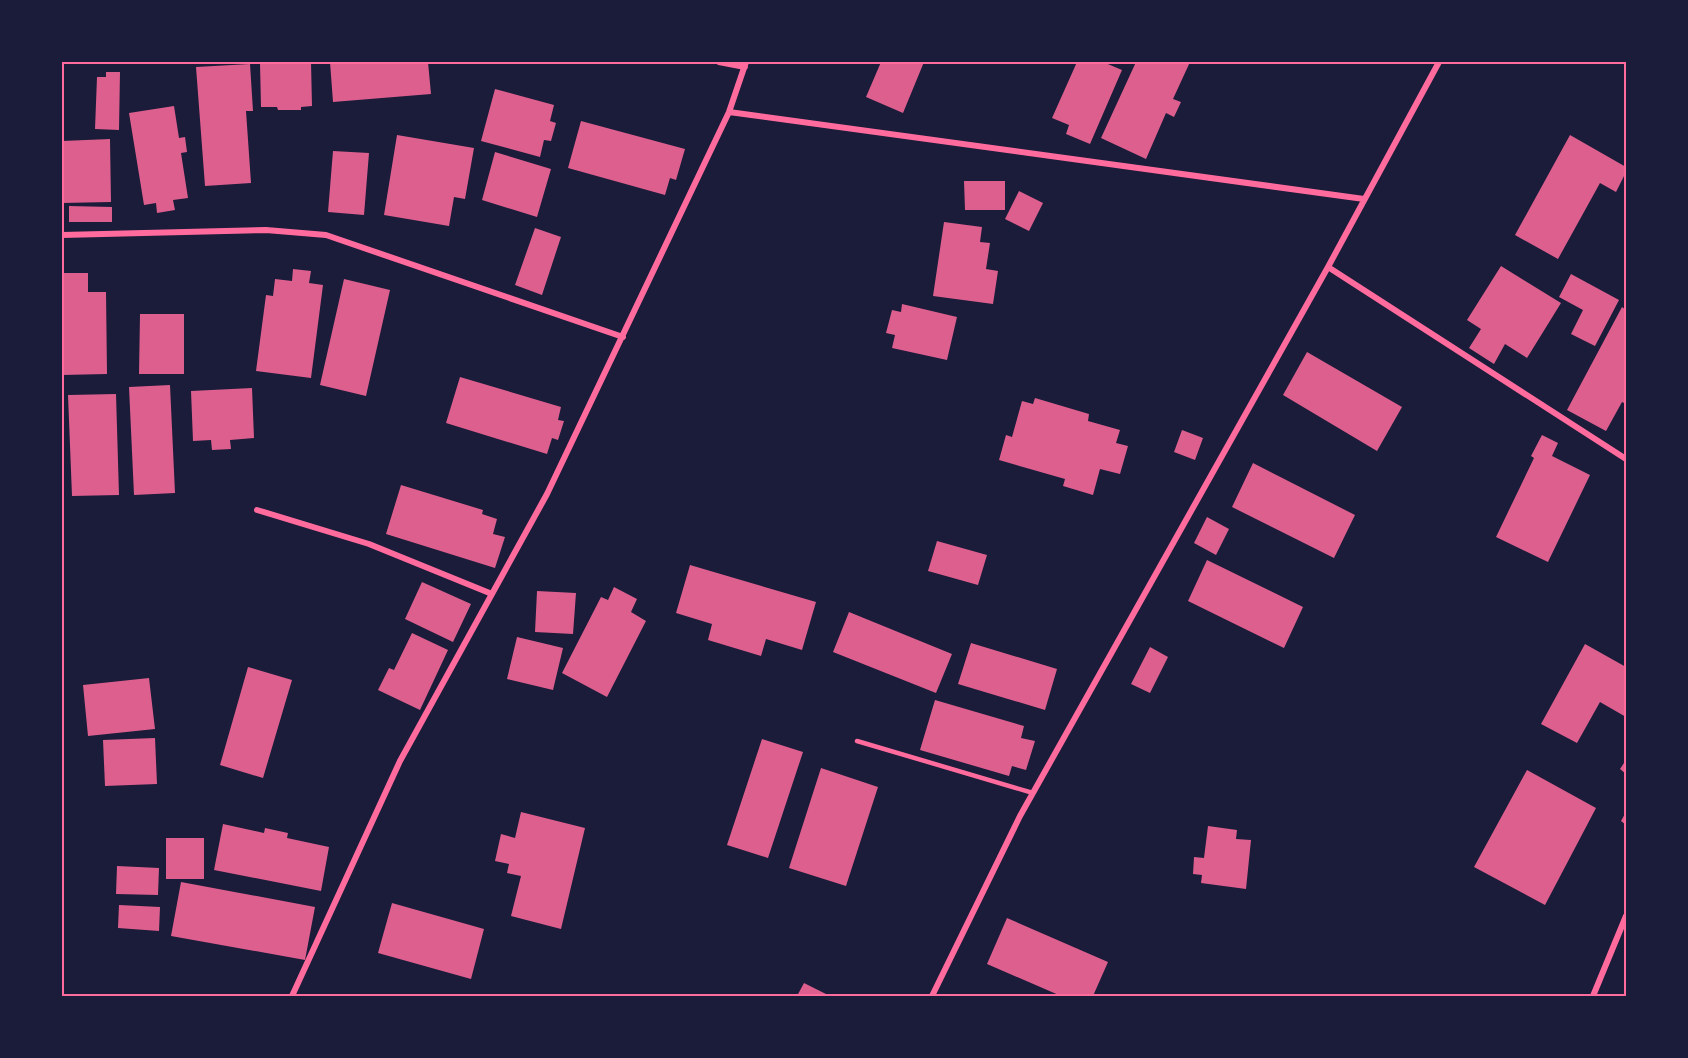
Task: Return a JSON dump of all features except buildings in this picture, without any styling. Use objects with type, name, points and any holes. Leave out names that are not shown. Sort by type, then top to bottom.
[{"type":"street","points":[[292,996],[400,761],[547,494],[729,112],[746,64],[718,62]]},
{"type":"street","points":[[932,996],[1033,793],[1328,267],[1439,62]]},
{"type":"street","points":[[729,112],[1364,199]]},
{"type":"street","points":[[62,236],[266,230],[326,235],[623,338]]},
{"type":"street","points":[[1328,267],[1626,459]]},
{"type":"street","points":[[257,510],[369,544],[492,594]]},
{"type":"street","points":[[1593,996],[1626,916]]},
{"type":"lane","points":[[857,741],[1033,793]]}]
